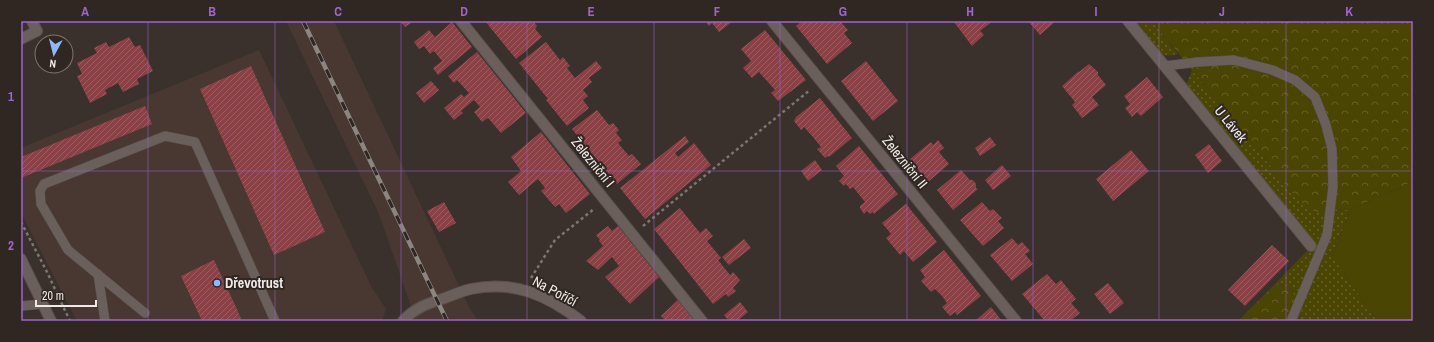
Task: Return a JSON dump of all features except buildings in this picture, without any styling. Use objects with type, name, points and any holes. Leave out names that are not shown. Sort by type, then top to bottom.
[{"type":"street","points":[[21,39],[37,31],[32,21]]},
{"type":"street","name":"Železniční I","points":[[461,21],[702,321]]},
{"type":"street","name":"Železniční II","points":[[772,21],[1016,321]]},
{"type":"street","name":"U Lávek","points":[[1128,21],[1311,246]]},
{"type":"street","points":[[21,259],[51,321]]},
{"type":"street","name":"Na Poříčí","points":[[403,321],[417,308],[437,300],[470,289],[491,286],[525,289],[546,298],[567,310],[581,321]]},
{"type":"lane","points":[[1165,66],[1234,60],[1272,70],[1295,80],[1315,97],[1326,125],[1332,149],[1334,187],[1327,235],[1291,321]]},
{"type":"lane","points":[[145,313],[68,250],[41,204],[40,191],[44,184],[165,136],[195,142],[275,321]]},
{"type":"lane","points":[[98,274],[105,321]]},
{"type":"lane","points":[[21,306],[42,304]]},
{"type":"path","points":[[633,234],[821,81]]},
{"type":"path","points":[[525,289],[555,240],[606,200]]},
{"type":"path","points":[[21,222],[70,321]]},
{"type":"shaded area","points":[[286,21],[334,21],[469,307],[478,321],[414,321],[415,318],[379,214]]},
{"type":"shaded area","points":[[259,50],[371,286],[386,309],[382,321],[77,321],[21,213],[21,148]]},
{"type":"green space","points":[[1133,21],[1152,21],[1178,54],[1170,56],[1160,54]]},
{"type":"green space","points":[[1152,21],[1413,21],[1413,182],[1351,209],[1320,213],[1306,207],[1295,196]]},
{"type":"green space","points":[[1192,70],[1302,203],[1321,212],[1334,212],[1351,209],[1332,256],[1377,321],[1299,321],[1303,311],[1290,288],[1276,283],[1304,254],[1316,244],[1186,86]]},
{"type":"green space","points":[[1413,182],[1413,321],[1377,321],[1332,256],[1351,209]]},
{"type":"green space","points":[[1276,283],[1290,288],[1303,311],[1299,321],[1238,321]]},
{"type":"railway","points":[[303,21],[447,321]]},
{"type":"place","name":"Dřevotrust","points":[[217,283]]}]
